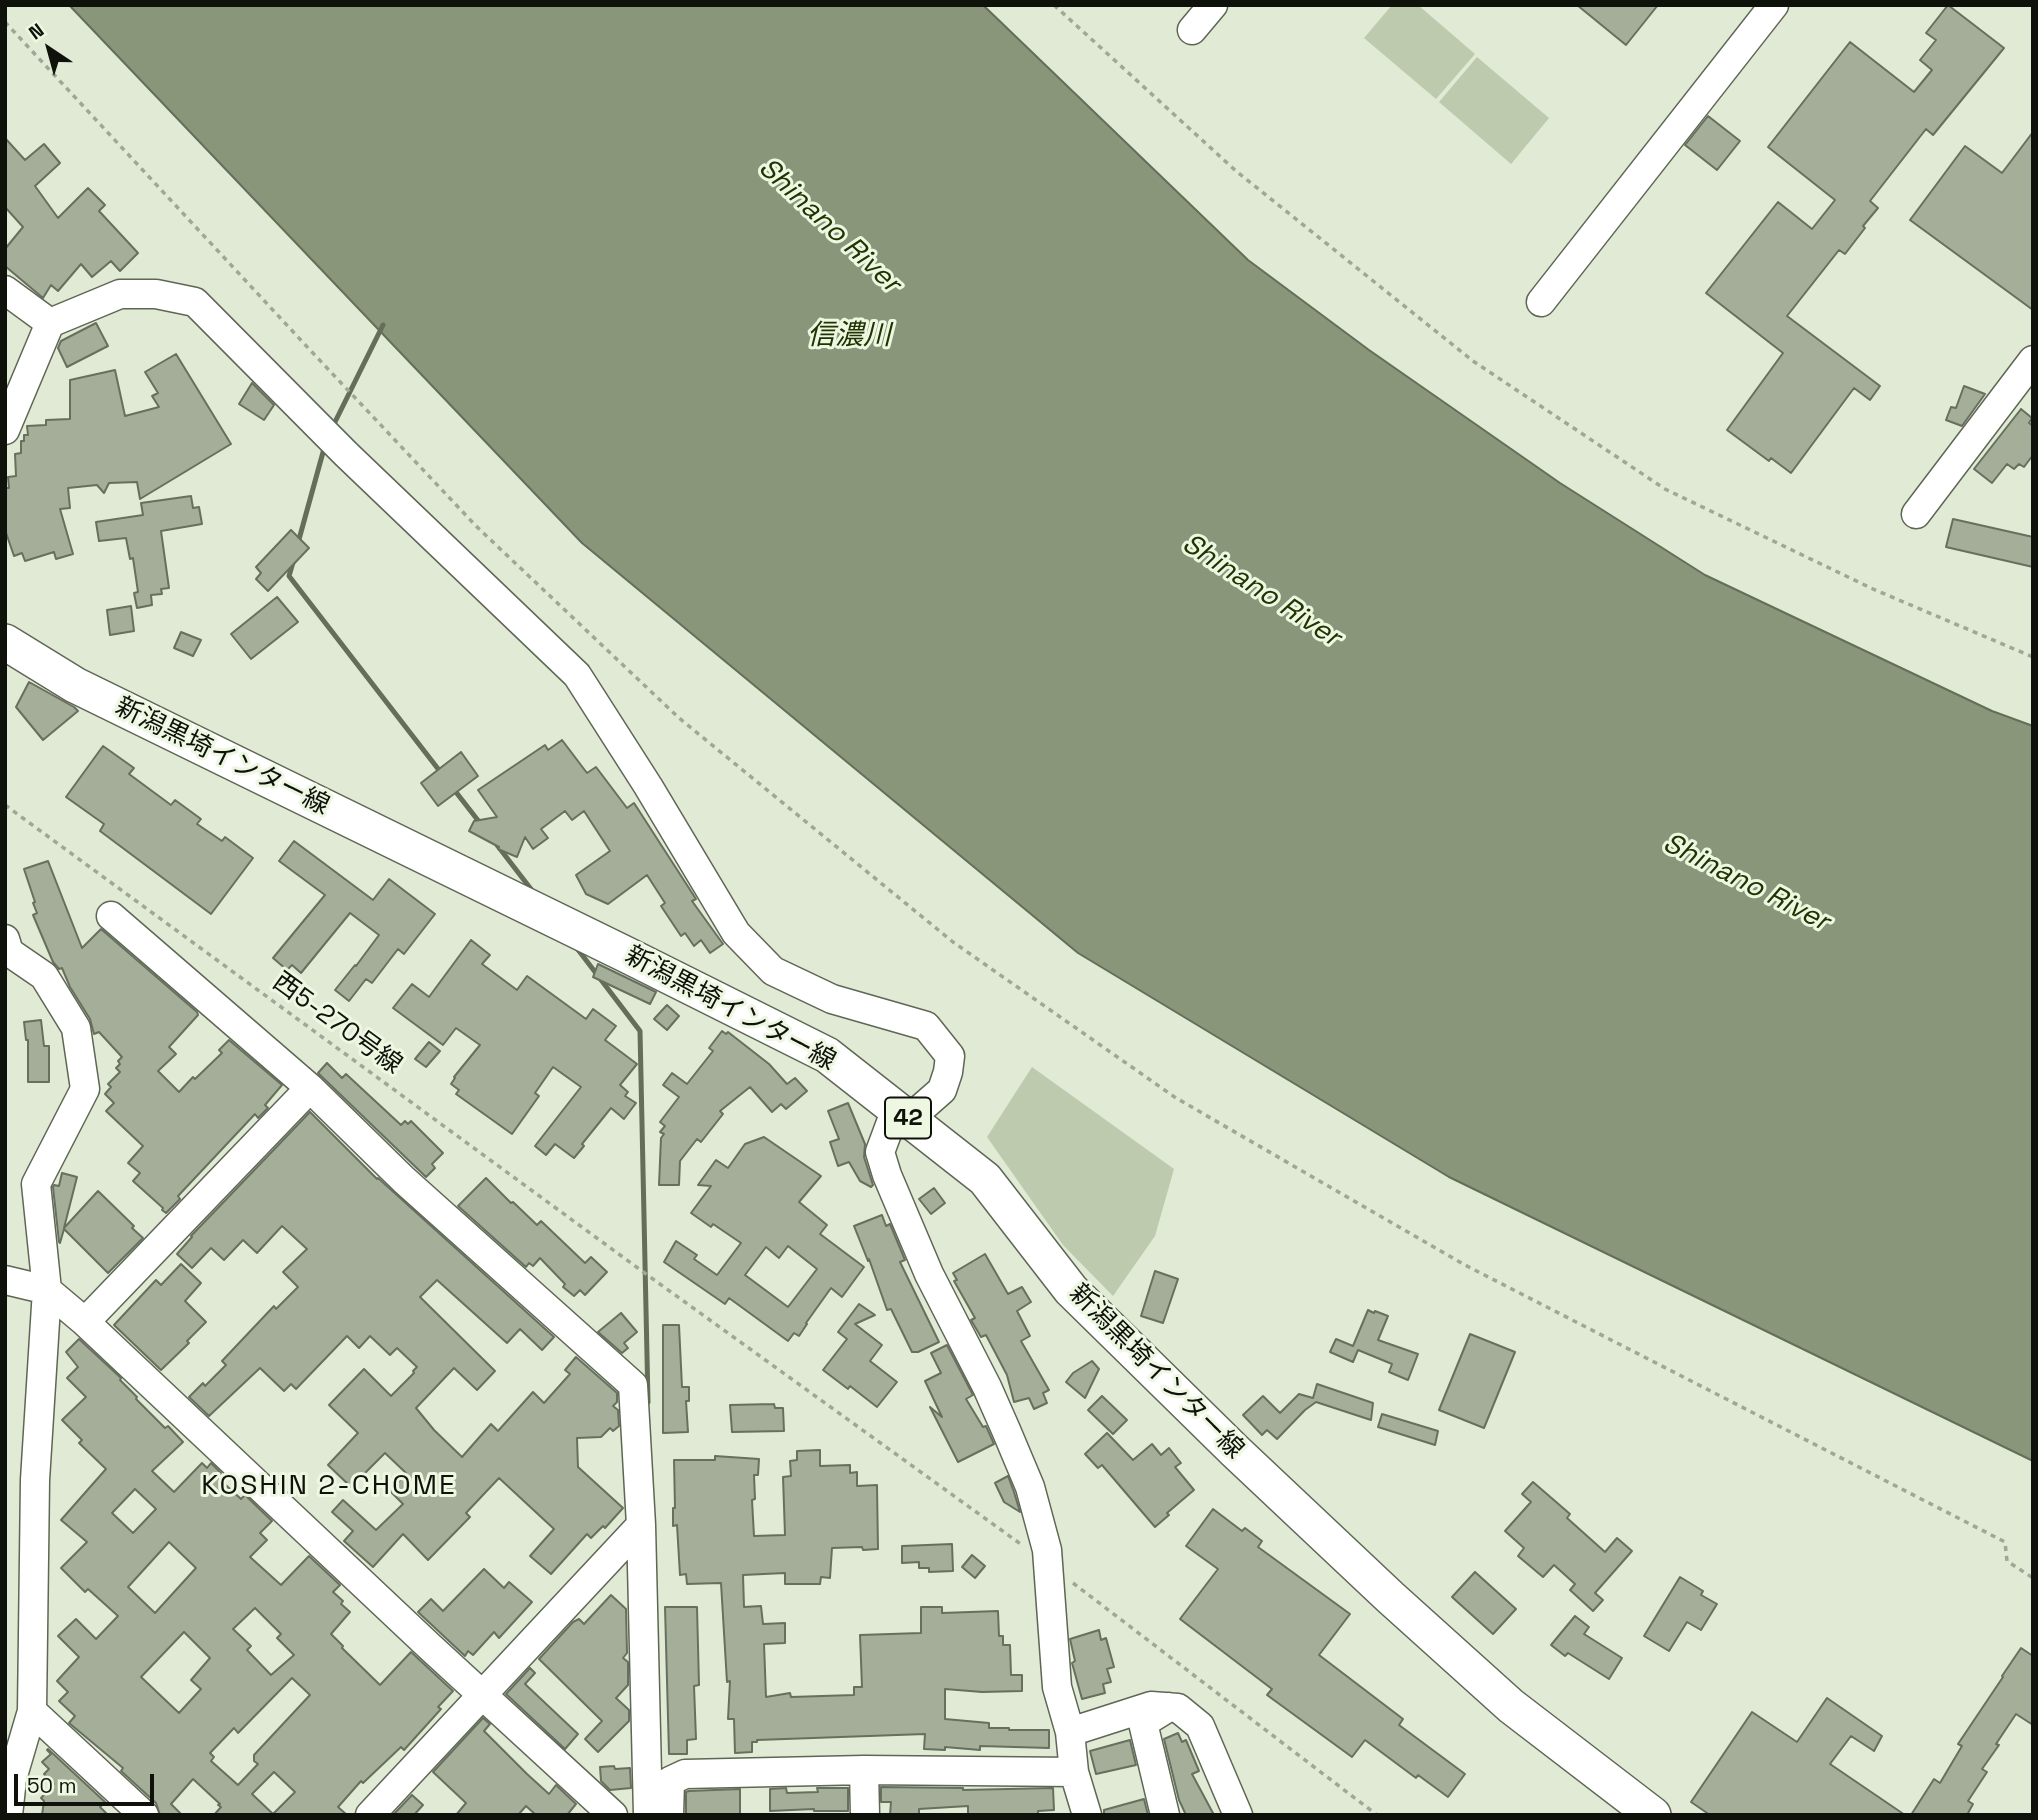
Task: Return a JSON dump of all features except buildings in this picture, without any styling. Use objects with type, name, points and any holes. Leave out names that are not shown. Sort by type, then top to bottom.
[{"type":"main road","name":"新潟黒埼インター線","points":[[5,642],[75,685],[627,954],[827,1055],[985,1179],[1071,1290],[1235,1451],[1381,1588],[1511,1706],[1653,1815]]},
{"type":"street","points":[[1192,30],[1213,5]]},
{"type":"street","points":[[1541,302],[1774,5]]},
{"type":"street","points":[[5,290],[50,323]]},
{"type":"street","points":[[5,430],[50,323],[120,294],[156,294],[195,302],[346,453],[577,674],[736,933],[773,971],[832,999],[926,1026],[950,1056],[942,1090],[903,1114],[880,1152],[929,1274],[992,1398],[1030,1487],[1047,1549],[1058,1687],[1070,1732],[1074,1772],[1087,1815]]},
{"type":"street","points":[[1916,513],[2033,360]]},
{"type":"street","points":[[111,916],[310,1088],[404,1180],[633,1385],[641,1525],[648,1815]]},
{"type":"street","points":[[5,939],[9,952],[44,976],[76,1028],[85,1089],[36,1184],[47,1290],[34,1480],[32,1711],[9,1778],[8,1815]]},
{"type":"street","points":[[85,1322],[310,1088]]},
{"type":"street","points":[[5,1280],[47,1290],[85,1322],[613,1815]]},
{"type":"street","points":[[370,1815],[641,1525]]},
{"type":"street","points":[[1070,1732],[1151,1706],[1178,1708],[1200,1726],[1238,1815]]},
{"type":"street","points":[[1165,1815],[1143,1723],[1169,1707]]},
{"type":"street","points":[[32,1711],[144,1815]]},
{"type":"street","points":[[669,1815],[670,1781],[685,1774],[864,1770],[1074,1772]]},
{"type":"street","points":[[864,1770],[865,1815]]},
{"type":"path","points":[[1054,5],[1236,172],[1484,369],[1665,489],[1873,589],[2033,657]]},
{"type":"path","points":[[5,22],[476,526],[679,718],[953,942],[1176,1098],[1465,1265],[2005,1542],[2007,1561],[2033,1578]]},
{"type":"path","name":"西5-270号線","points":[[5,805],[660,1284]]},
{"type":"shaded area","points":[[1392,5],[1418,5],[1475,54],[1436,99],[1364,38]]},
{"type":"shaded area","points":[[1477,57],[1549,118],[1511,164],[1439,102]]},
{"type":"shaded area","points":[[1032,1067],[1174,1169],[1155,1236],[1113,1296],[1063,1245],[987,1137]]},
{"type":"water","name":"信濃川","points":[[69,5],[983,5],[1248,260],[1369,350],[1560,483],[1705,575],[1992,711],[2033,726],[2033,1461],[1449,1177],[1078,953],[582,543]]},
{"type":"waterway","points":[[333,426],[383,325]]},
{"type":"waterway","points":[[298,543],[325,445]]},
{"type":"waterway","points":[[294,559],[289,576],[442,774]]},
{"type":"waterway","points":[[452,787],[480,823]]},
{"type":"waterway","points":[[497,845],[534,893]]},
{"type":"waterway","points":[[576,947],[640,1031],[648,1402]]},
{"type":"district","name":"KOSHIN 2-CHOME","points":[[329,1486]]},
{"type":"water label","name":"Shinano River","points":[[829,226]]},
{"type":"water label","name":"Shinano River","points":[[1261,591]]},
{"type":"water label","name":"Shinano River","points":[[1746,883]]}]
